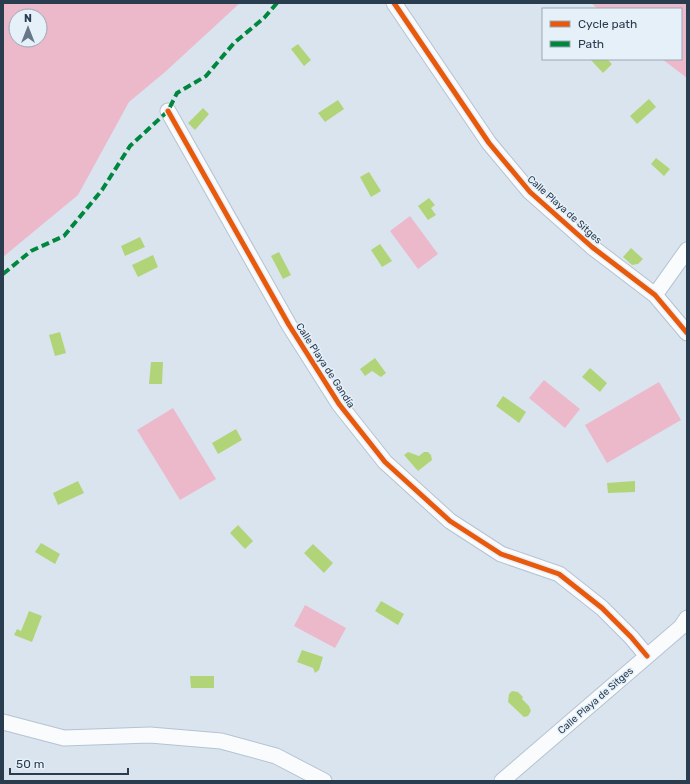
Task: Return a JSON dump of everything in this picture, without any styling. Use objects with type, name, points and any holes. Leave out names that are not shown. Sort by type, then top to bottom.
[{"type":"street","name":"Calle Playa de Sitges","points":[[394,3],[490,143],[530,192],[592,247],[655,295],[687,333]]},
{"type":"street","name":"Calle Playa de Gandía","points":[[168,110],[289,325],[339,404],[385,462],[450,521],[501,554],[559,574],[602,608],[631,637],[647,656]]},
{"type":"street","points":[[655,295],[687,250]]},
{"type":"street","name":"Calle Playa de Sitges","points":[[502,781],[681,627],[687,618]]},
{"type":"street","points":[[3,722],[64,738],[150,736],[221,741],[276,756],[324,781]]},
{"type":"shaded area","points":[[3,3],[240,3],[165,72],[129,102],[78,195],[3,257]]},
{"type":"shaded area","points":[[591,3],[687,3],[687,78],[663,60],[682,60],[682,8],[597,8]]},
{"type":"shaded area","points":[[298,44],[311,60],[304,66],[291,49]]},
{"type":"shaded area","points":[[591,60],[608,60],[612,64],[603,73]]},
{"type":"shaded area","points":[[649,99],[656,107],[637,124],[630,116]]},
{"type":"shaded area","points":[[338,100],[344,109],[325,122],[318,113]]},
{"type":"shaded area","points":[[203,108],[209,114],[195,130],[188,123]]},
{"type":"shaded area","points":[[656,158],[670,169],[664,176],[651,164]]},
{"type":"shaded area","points":[[369,172],[381,191],[371,197],[360,177]]},
{"type":"shaded area","points":[[429,198],[435,205],[431,208],[436,215],[428,220],[418,206]]},
{"type":"shaded area","points":[[410,216],[438,254],[418,269],[390,231]]},
{"type":"shaded area","points":[[140,237],[145,247],[125,256],[121,246]]},
{"type":"shaded area","points":[[380,244],[392,261],[382,267],[371,250]]},
{"type":"shaded area","points":[[631,248],[643,259],[638,264],[632,265],[623,257]]},
{"type":"shaded area","points":[[279,252],[291,275],[283,279],[271,256]]},
{"type":"shaded area","points":[[153,255],[158,267],[138,277],[132,265]]},
{"type":"shaded area","points":[[60,332],[66,353],[55,356],[49,335]]},
{"type":"shaded area","points":[[375,358],[386,373],[381,377],[372,371],[365,376],[360,369]]},
{"type":"shaded area","points":[[151,362],[163,362],[162,384],[149,384]]},
{"type":"shaded area","points":[[590,368],[607,383],[600,392],[582,377]]},
{"type":"shaded area","points":[[544,380],[580,409],[565,428],[529,398]]},
{"type":"shaded area","points":[[659,382],[681,420],[607,463],[585,425]]},
{"type":"shaded area","points":[[503,396],[526,412],[519,423],[496,406]]},
{"type":"shaded area","points":[[173,408],[216,479],[180,500],[137,430]]},
{"type":"shaded area","points":[[236,429],[242,440],[218,454],[212,443]]},
{"type":"shaded area","points":[[408,452],[419,456],[424,452],[428,452],[431,455],[432,460],[418,471],[404,455]]},
{"type":"shaded area","points":[[78,481],[84,493],[58,505],[53,493]]},
{"type":"shaded area","points":[[635,481],[635,492],[608,493],[607,483]]},
{"type":"shaded area","points":[[238,525],[253,541],[245,549],[230,533]]},
{"type":"shaded area","points":[[41,543],[60,554],[55,564],[35,552]]},
{"type":"shaded area","points":[[313,544],[333,563],[324,573],[304,553]]},
{"type":"shaded area","points":[[381,601],[404,614],[398,625],[375,611]]},
{"type":"shaded area","points":[[305,605],[346,628],[335,648],[294,626]]},
{"type":"shaded area","points":[[29,611],[42,616],[32,642],[14,635],[17,629],[21,631]]},
{"type":"shaded area","points":[[302,650],[323,657],[319,670],[315,673],[313,668],[297,662]]},
{"type":"shaded area","points":[[190,676],[214,676],[214,688],[191,688]]},
{"type":"shaded area","points":[[512,691],[518,692],[529,706],[531,711],[528,716],[524,717],[508,702],[509,694]]},
{"type":"marked path","points":[[3,274],[31,251],[64,236],[102,190],[130,146],[168,111],[177,93],[206,76],[234,43],[264,18],[277,3]]},
{"type":"cycle path","points":[[394,3],[489,143],[530,192],[592,247],[655,295],[687,333]]},
{"type":"cycle path","points":[[168,111],[289,325],[339,404],[385,462],[450,521],[501,554],[559,574],[602,608],[631,637],[647,656]]}]
